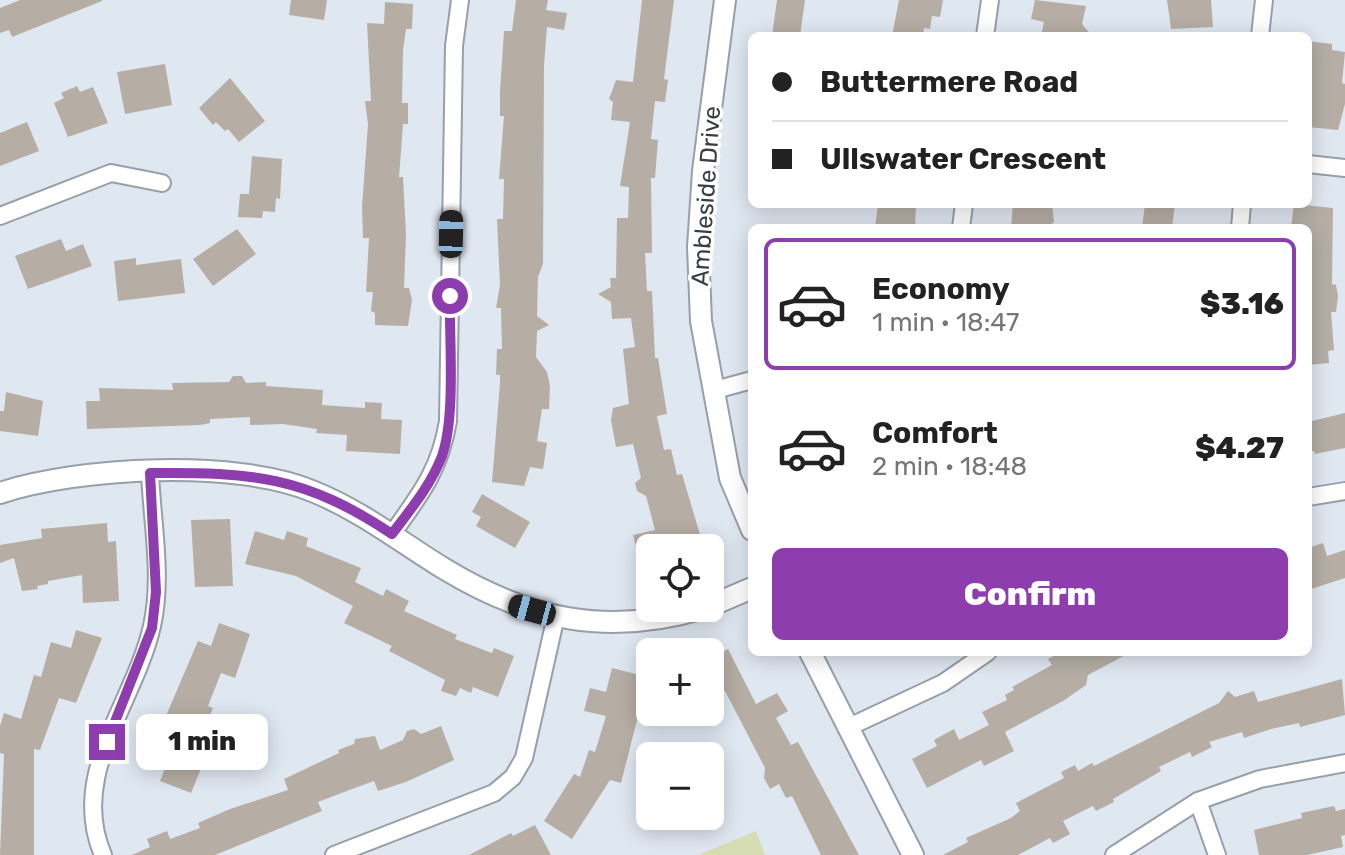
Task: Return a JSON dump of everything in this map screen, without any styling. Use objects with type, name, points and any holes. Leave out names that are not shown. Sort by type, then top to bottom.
[{"type":"street","points":[[392,534],[429,483],[442,454],[448,421],[454,46],[460,0]]},
{"type":"street","name":"Ambleside Drive","points":[[725,0],[703,171],[698,247],[701,321],[730,478],[748,521]]},
{"type":"street","points":[[986,32],[990,0]]},
{"type":"street","points":[[1260,32],[1264,0]]},
{"type":"street","points":[[1312,164],[1345,168]]},
{"type":"street","points":[[0,216],[111,173],[162,183]]},
{"type":"street","points":[[715,390],[748,381]]},
{"type":"street","points":[[103,855],[94,823],[96,770],[152,628],[155,604],[150,473]]},
{"type":"street","points":[[0,493],[73,477],[150,473],[264,476],[310,490],[360,513],[445,569],[509,603],[577,622],[636,621]]},
{"type":"street","points":[[1312,496],[1345,491]]},
{"type":"street","points":[[724,600],[748,590]]},
{"type":"street","points":[[334,855],[494,793],[513,777],[531,737],[556,616]]},
{"type":"street","points":[[812,656],[913,855]]},
{"type":"street","points":[[849,727],[943,683],[982,656]]},
{"type":"street","points":[[1114,855],[1198,801],[1260,779],[1345,763]]},
{"type":"street","points":[[1198,801],[1217,855]]},
{"type":"green space","points":[[756,831],[765,855],[698,855]]},
{"type":"building","points":[[20,0],[102,1],[12,37],[9,30],[0,33],[0,8]]},
{"type":"building","points":[[291,0],[327,0],[324,20],[289,15]]},
{"type":"building","points":[[516,0],[548,0],[546,10],[567,13],[564,30],[547,27],[544,65],[543,264],[538,277],[537,316],[549,325],[537,331],[536,357],[547,372],[550,386],[549,409],[542,409],[537,441],[547,443],[543,469],[530,467],[524,486],[492,482],[500,383],[500,375],[496,375],[497,349],[502,349],[501,308],[496,308],[500,285],[497,219],[503,219],[504,179],[499,179],[504,116],[500,116],[500,92],[504,31],[512,31]]},
{"type":"building","points":[[642,0],[674,0],[664,79],[668,80],[665,102],[655,101],[651,139],[658,140],[655,178],[651,178],[652,253],[645,253],[647,291],[652,291],[655,358],[658,358],[667,414],[657,416],[664,450],[671,449],[677,475],[682,474],[700,534],[637,534],[655,530],[646,496],[637,491],[635,483],[641,478],[633,444],[616,447],[611,420],[613,408],[629,404],[623,349],[635,347],[631,318],[612,319],[611,302],[598,294],[611,287],[610,278],[616,278],[617,218],[628,218],[629,187],[620,186],[630,122],[611,120],[613,102],[609,99],[616,80],[633,82]]},
{"type":"building","points":[[777,0],[805,0],[801,32],[773,32]]},
{"type":"building","points":[[899,0],[943,0],[940,17],[932,16],[930,29],[924,28],[924,32],[893,32]]},
{"type":"building","points":[[1035,0],[1086,6],[1082,24],[1089,32],[1042,32],[1044,22],[1031,19]]},
{"type":"building","points":[[1167,0],[1211,0],[1213,27],[1171,29]]},
{"type":"building","points":[[385,2],[413,4],[412,29],[406,29],[403,50],[402,103],[408,103],[408,124],[403,124],[399,177],[403,177],[406,235],[404,288],[409,288],[412,300],[408,326],[375,325],[375,313],[371,311],[373,292],[366,292],[369,238],[363,238],[362,207],[368,124],[365,101],[371,101],[367,23],[384,24]]},
{"type":"building","points":[[1312,42],[1332,44],[1332,50],[1345,52],[1342,83],[1345,84],[1345,104],[1338,130],[1312,127]]},
{"type":"building","points":[[165,64],[172,105],[125,114],[117,72]]},
{"type":"building","points":[[230,78],[265,121],[239,142],[228,129],[225,131],[216,122],[213,125],[199,108]]},
{"type":"building","points":[[77,86],[80,92],[93,87],[108,123],[68,137],[54,103],[64,98],[61,93]]},
{"type":"building","points":[[27,122],[39,151],[0,166],[0,133]]},
{"type":"building","points":[[252,156],[282,159],[280,199],[276,198],[275,212],[263,211],[262,218],[238,217],[240,194],[249,194]]},
{"type":"building","points":[[878,208],[916,208],[915,224],[876,224]]},
{"type":"building","points":[[1013,208],[1052,208],[1054,222],[1051,224],[1011,224]]},
{"type":"building","points":[[1144,208],[1174,208],[1172,224],[1142,224]]},
{"type":"building","points":[[1293,208],[1333,208],[1332,284],[1336,285],[1338,296],[1336,312],[1331,312],[1334,350],[1328,351],[1329,363],[1312,365],[1312,224],[1291,224]]},
{"type":"building","points":[[237,229],[256,254],[213,286],[193,259]]},
{"type":"building","points":[[61,239],[66,251],[83,244],[92,266],[28,289],[15,256]]},
{"type":"building","points":[[136,258],[136,265],[181,259],[185,293],[118,301],[114,261]]},
{"type":"building","points":[[233,376],[242,376],[246,383],[266,382],[266,386],[323,390],[322,405],[365,408],[365,402],[382,403],[381,419],[402,420],[400,454],[346,451],[347,435],[316,433],[317,429],[283,424],[250,425],[250,417],[210,419],[210,423],[200,425],[87,429],[86,401],[100,401],[99,388],[173,390],[172,383],[229,382]]},
{"type":"building","points":[[6,392],[43,401],[38,436],[0,431],[0,411],[4,411]]},
{"type":"building","points":[[1345,413],[1345,448],[1315,454],[1312,451],[1312,421]]},
{"type":"building","points":[[482,494],[530,522],[515,548],[476,526],[481,517],[472,512]]},
{"type":"building","points":[[230,519],[233,586],[195,587],[191,520]]},
{"type":"building","points":[[107,523],[108,542],[116,541],[119,601],[83,603],[82,575],[48,581],[48,584],[37,586],[38,589],[22,591],[14,558],[0,563],[0,545],[42,538],[41,529]]},
{"type":"building","points":[[255,531],[284,540],[287,531],[308,538],[306,546],[361,568],[355,582],[383,596],[386,589],[409,601],[404,611],[457,635],[455,639],[492,653],[494,648],[514,656],[498,697],[473,687],[471,693],[460,688],[456,696],[441,691],[445,680],[389,651],[392,646],[344,623],[353,606],[296,576],[245,564]]},
{"type":"building","points":[[1323,543],[1327,556],[1345,550],[1345,578],[1312,589],[1312,547]]},
{"type":"building","points":[[219,623],[250,634],[235,678],[221,673],[208,706],[213,708],[201,737],[212,742],[191,793],[160,781],[172,751],[154,744],[198,641],[211,646]]},
{"type":"building","points":[[76,630],[102,638],[76,703],[59,698],[40,750],[34,749],[34,855],[0,855],[4,754],[0,753],[0,726],[4,713],[21,719],[34,675],[41,677],[51,642],[71,648]]},
{"type":"building","points":[[728,649],[756,704],[777,693],[788,711],[776,718],[791,745],[798,742],[859,855],[821,855],[792,796],[786,798],[779,784],[770,789],[764,778],[765,768],[724,691],[724,651]]},
{"type":"building","points":[[1054,656],[1124,656],[1088,675],[1086,685],[1063,701],[1005,732],[1014,751],[984,766],[981,760],[927,788],[912,759],[937,746],[934,740],[954,729],[959,740],[989,725],[982,712],[1007,700],[1005,695],[1014,690],[1012,687],[1052,665],[1048,659]]},
{"type":"building","points":[[612,668],[636,674],[636,724],[621,783],[610,780],[572,839],[544,821],[574,774],[580,777],[589,750],[595,752],[606,716],[584,711],[590,688],[606,692]]},
{"type":"building","points":[[1342,679],[1345,715],[1300,727],[1299,723],[1271,729],[1244,738],[1242,732],[1209,742],[1212,747],[1192,757],[1190,752],[1159,767],[1161,771],[1113,799],[1114,802],[1096,811],[1093,806],[1063,821],[1070,834],[1053,843],[1050,838],[1018,855],[943,855],[968,842],[966,838],[1011,818],[1020,811],[1016,803],[1064,778],[1061,772],[1075,765],[1078,771],[1092,763],[1094,766],[1219,703],[1228,691],[1235,697],[1254,691],[1258,702]]},
{"type":"building","points":[[441,726],[454,760],[406,782],[378,791],[374,781],[352,789],[318,802],[322,811],[215,855],[132,855],[150,847],[147,839],[167,831],[170,839],[200,828],[198,823],[230,809],[288,790],[284,779],[339,753],[338,750],[354,744],[355,739],[375,736],[380,750],[403,740],[407,731],[414,729],[421,734]]},
{"type":"building","points":[[1334,806],[1336,811],[1345,809],[1345,835],[1341,836],[1343,847],[1307,855],[1259,855],[1254,830],[1302,818],[1301,813]]},
{"type":"building","points":[[535,825],[551,855],[469,855],[511,833],[513,836]]},
{"type":"route","points":[[107,742],[152,628],[156,592],[150,473],[214,472],[264,476],[310,490],[360,513],[392,534],[429,483],[442,454],[448,421],[450,296]]}]
